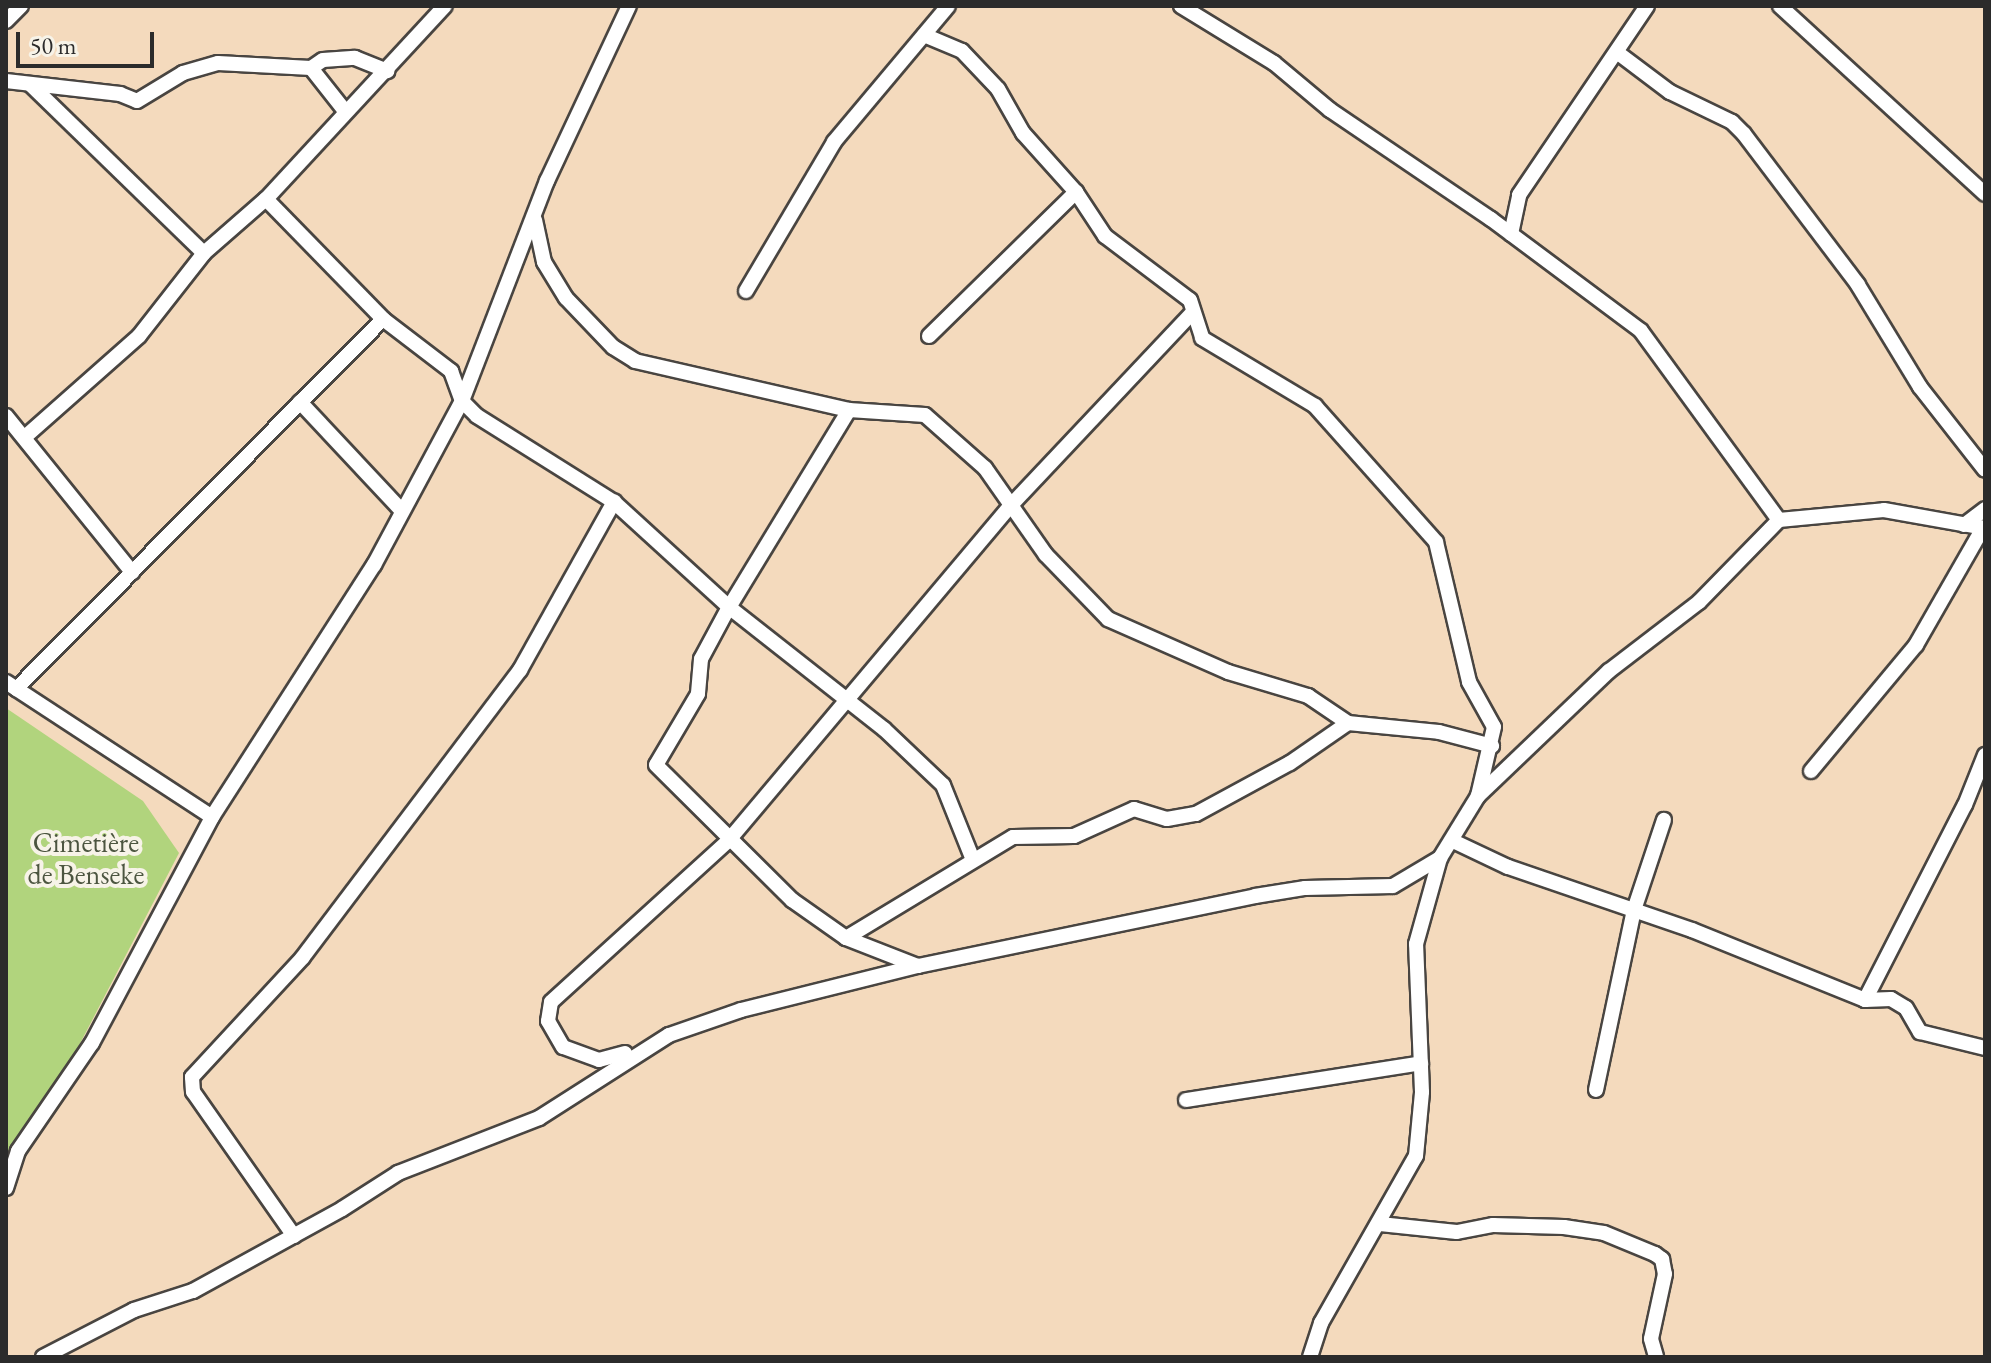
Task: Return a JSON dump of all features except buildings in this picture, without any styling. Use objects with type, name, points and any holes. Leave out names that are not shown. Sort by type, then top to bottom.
[{"type":"street","points":[[6,21],[21,6]]},
{"type":"street","points":[[26,436],[139,336],[204,253],[266,199],[445,6]]},
{"type":"street","points":[[6,1188],[18,1151],[92,1043],[212,817],[374,565],[462,401],[534,215],[629,6]]},
{"type":"street","points":[[746,291],[834,142],[948,6]]},
{"type":"street","points":[[1181,6],[1274,63],[1330,110],[1511,234],[1641,331],[1779,520]]},
{"type":"street","points":[[1511,234],[1519,195],[1647,6]]},
{"type":"street","points":[[1780,6],[1985,194]]},
{"type":"street","points":[[924,35],[962,51],[1006,99],[1034,148],[1076,192],[1105,236],[1190,300],[1202,338],[1315,406],[1436,542],[1466,672],[1494,727],[1478,796],[1440,858],[1393,886],[1305,888],[918,966],[741,1010],[611,1060],[587,1059],[556,1040],[547,1012],[559,994],[729,840],[1013,503],[1193,312]]},
{"type":"street","points":[[1618,53],[1670,92],[1732,122],[1744,134],[1858,285],[1920,387],[1985,470]]},
{"type":"street","points":[[6,81],[120,94],[137,101],[201,66],[311,68],[323,60],[355,58],[387,71]]},
{"type":"street","points":[[311,68],[345,111]]},
{"type":"street","points":[[31,85],[204,253]]},
{"type":"street","points":[[929,336],[1076,192]]},
{"type":"street","points":[[266,199],[383,319],[451,371],[462,401],[614,502],[729,607],[849,698],[943,785],[973,860]]},
{"type":"street","points":[[534,215],[544,262],[566,298],[603,338],[635,361],[654,369],[741,383],[849,410],[925,415],[985,468],[1013,503],[1046,555],[1108,619],[1228,672],[1308,696],[1348,723],[1439,732],[1492,746]]},
{"type":"street","points":[[212,817],[11,686],[132,572],[383,319]]},
{"type":"street","points":[[300,402],[402,511]]},
{"type":"street","points":[[849,410],[729,607],[701,659],[698,694],[656,765],[792,900],[846,938],[918,966]]},
{"type":"street","points":[[6,416],[26,436],[132,572]]},
{"type":"street","points":[[294,1236],[193,1092],[192,1077],[303,957],[520,670],[614,502]]},
{"type":"street","points":[[1478,796],[1609,671],[1699,602],[1779,520],[1873,509],[1984,528],[1916,645],[1811,771]]},
{"type":"street","points":[[1964,525],[1985,509]]},
{"type":"street","points":[[846,938],[973,860],[1025,833],[1074,836],[1134,809],[1167,819],[1196,814],[1290,763],[1348,723]]},
{"type":"street","points":[[1865,1000],[1965,805],[1985,755]]},
{"type":"street","points":[[1596,1090],[1634,910],[1664,820]]},
{"type":"street","points":[[1453,841],[1508,867],[1634,910],[1865,1000],[1891,999],[1906,1008],[1920,1032],[1985,1048]]},
{"type":"street","points":[[1310,1357],[1321,1323],[1416,1156],[1421,1063],[1416,944],[1440,858]]},
{"type":"street","points":[[43,1357],[134,1310],[193,1291],[294,1236],[398,1173],[539,1118],[655,1041]]},
{"type":"street","points":[[1186,1100],[1421,1063]]},
{"type":"street","points":[[1380,1224],[1457,1232],[1493,1225],[1564,1227],[1604,1233],[1655,1254],[1662,1259],[1665,1274],[1651,1339],[1656,1357]]},
{"type":"green space","name":"Cimetière de Benseke","points":[[6,708],[143,801],[179,853],[6,1186]]}]
